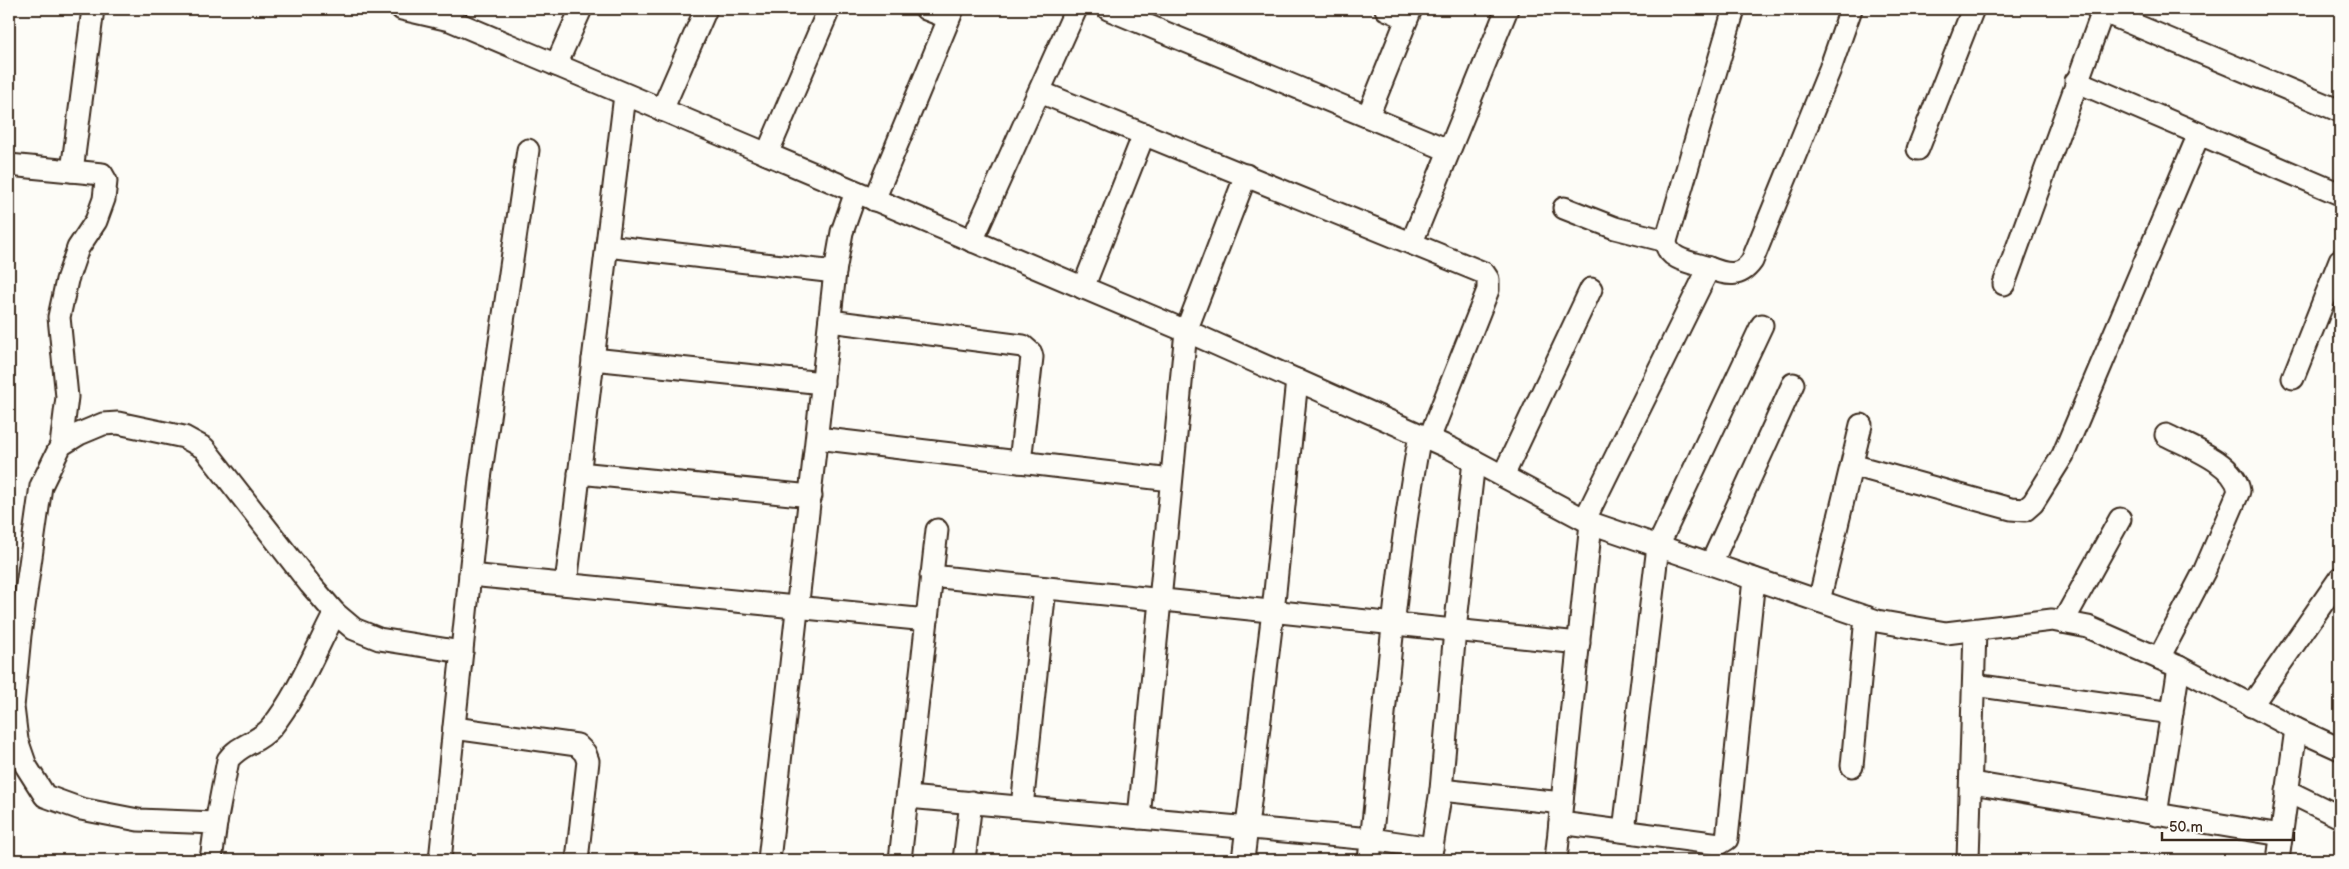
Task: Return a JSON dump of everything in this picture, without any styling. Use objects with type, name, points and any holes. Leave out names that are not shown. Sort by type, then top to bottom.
[{"type":"street","points":[[72,171],[93,9]]},
{"type":"street","points":[[402,9],[434,12],[1186,331],[1425,437],[1588,521],[1866,618],[1946,633],[2052,620],[2088,627],[2179,667],[2296,729],[2340,749]]},
{"type":"street","points":[[556,65],[581,9]]},
{"type":"street","points":[[662,110],[706,9]]},
{"type":"street","points":[[767,154],[829,9]]},
{"type":"street","points":[[769,860],[799,607],[835,272],[842,232],[865,196],[951,13],[926,9]]},
{"type":"street","points":[[972,241],[1076,9]]},
{"type":"street","points":[[1108,9],[1448,150]]},
{"type":"street","points":[[1368,116],[1409,14],[1386,9]]},
{"type":"street","points":[[1412,242],[1507,9]]},
{"type":"street","points":[[1734,9],[1666,241],[1666,247],[1672,254],[1727,275],[1740,273],[1752,261],[1830,69],[1851,9]]},
{"type":"street","points":[[1918,149],[1972,9]]},
{"type":"street","points":[[2004,284],[2100,10],[2340,111]]},
{"type":"street","points":[[2076,81],[2340,194]]},
{"type":"street","points":[[1040,92],[1412,242],[1484,273],[1489,283],[1425,437],[1412,480],[1392,624],[1369,860]]},
{"type":"street","points":[[566,584],[625,94]]},
{"type":"street","points":[[1084,288],[1144,134]]},
{"type":"street","points":[[1852,465],[2012,509],[2025,510],[2033,503],[2062,455],[2199,134]]},
{"type":"street","points":[[440,860],[480,480],[528,150]]},
{"type":"street","points":[[9,165],[102,174],[106,181],[104,199],[96,221],[78,248],[67,280],[59,317],[67,397],[61,445],[41,486],[14,634],[13,707],[17,740],[26,766],[45,796],[81,809],[138,820],[216,823]]},
{"type":"street","points":[[1139,818],[1186,331],[1246,175]]},
{"type":"street","points":[[1564,208],[1615,228],[1666,241]]},
{"type":"street","points":[[607,246],[835,272]]},
{"type":"street","points":[[2293,378],[2340,260]]},
{"type":"street","points":[[1556,860],[1579,643],[1588,521],[1709,268]]},
{"type":"street","points":[[1503,476],[1591,289]]},
{"type":"street","points":[[830,321],[1023,346],[1028,349],[1032,357],[1020,462]]},
{"type":"street","points":[[1624,831],[1658,546],[1762,325]]},
{"type":"street","points":[[593,358],[823,383]]},
{"type":"street","points":[[1244,860],[1297,380]]},
{"type":"street","points":[[1711,564],[1794,384]]},
{"type":"street","points":[[61,445],[79,434],[103,424],[118,423],[184,437],[204,448],[335,613],[354,629],[379,639],[462,652]]},
{"type":"street","points":[[1819,601],[1861,425]]},
{"type":"street","points":[[2159,658],[2204,572],[2239,491],[2238,483],[2230,471],[2166,435]]},
{"type":"street","points":[[817,438],[1171,480]]},
{"type":"street","points":[[908,797],[1371,839],[1431,854],[1441,790],[1455,630],[1474,461]]},
{"type":"street","points":[[579,473],[811,496]]},
{"type":"street","points":[[2063,622],[2120,519]]},
{"type":"street","points":[[900,860],[937,530]]},
{"type":"street","points":[[470,575],[927,620]]},
{"type":"street","points":[[931,576],[1579,643]]},
{"type":"street","points":[[1441,790],[1561,813],[1624,831],[1719,844],[1727,839],[1754,578]]},
{"type":"street","points":[[2251,706],[2340,578]]},
{"type":"street","points":[[1022,807],[1045,588]]},
{"type":"street","points":[[211,860],[228,760],[234,751],[260,739],[290,701],[335,613]]},
{"type":"street","points":[[1852,766],[1866,618]]},
{"type":"street","points":[[1968,860],[1972,784],[1975,630]]},
{"type":"street","points":[[2156,815],[2179,667]]},
{"type":"street","points":[[1974,685],[2172,713]]},
{"type":"street","points":[[454,728],[577,745],[585,753],[588,761],[577,860]]},
{"type":"street","points":[[2278,860],[2296,729]]},
{"type":"street","points":[[1972,784],[2281,835]]},
{"type":"street","points":[[2287,791],[2340,817]]},
{"type":"street","points":[[964,860],[971,802]]}]
